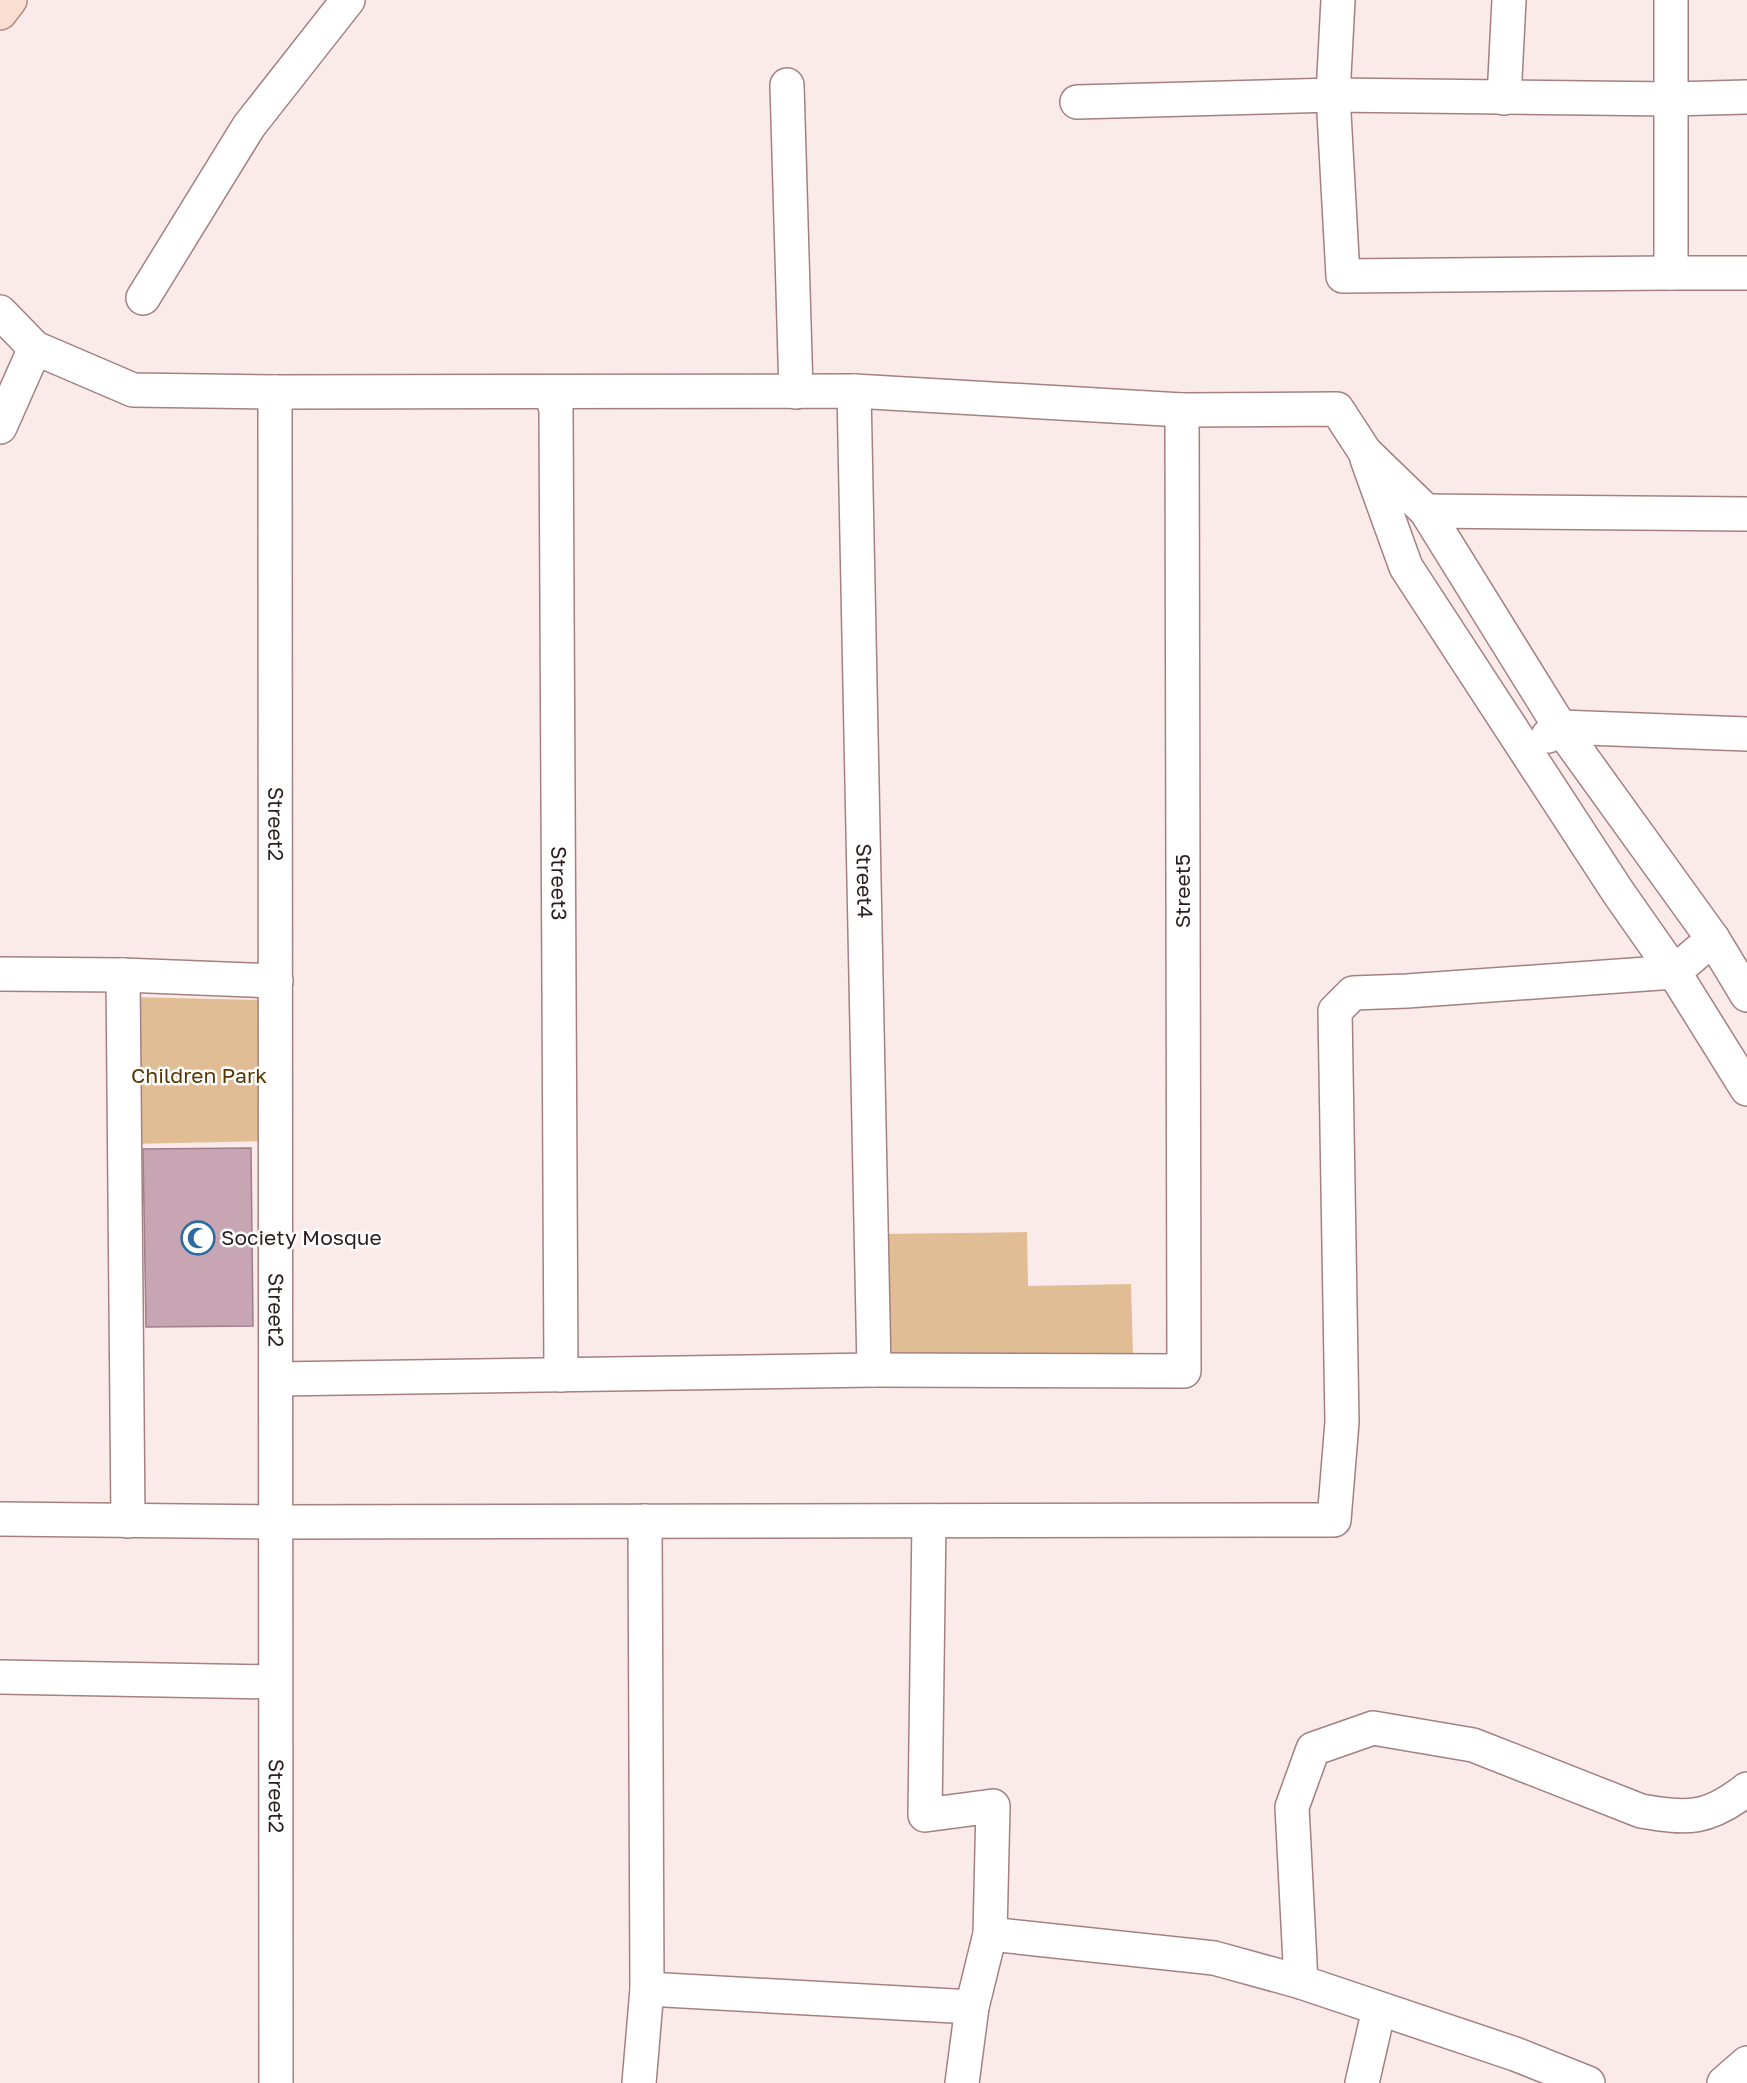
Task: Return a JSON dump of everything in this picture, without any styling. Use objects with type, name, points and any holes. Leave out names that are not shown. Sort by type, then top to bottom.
[{"type":"main road","points":[[0,13],[10,0]]},
{"type":"street","points":[[143,298],[249,126],[348,0]]},
{"type":"street","points":[[1338,0],[1333,95],[1343,276],[1747,273]]},
{"type":"street","points":[[1504,98],[1509,0]]},
{"type":"street","points":[[1671,0],[1671,273]]},
{"type":"street","points":[[787,85],[796,392]]},
{"type":"street","points":[[1077,102],[1333,95],[1671,99],[1747,97]]},
{"type":"street","points":[[0,312],[35,348],[133,390],[854,392],[1182,410],[1337,409],[1365,452],[1426,511],[1560,727],[1713,939],[1747,995]]},
{"type":"street","points":[[0,427],[35,348]]},
{"type":"street","name":"Street2","points":[[275,392],[276,2083]]},
{"type":"street","name":"Street3","points":[[551,392],[556,410],[561,1375]]},
{"type":"street","name":"Street4","points":[[854,392],[874,1370]]},
{"type":"street","name":"Street5","points":[[874,1370],[1184,1371],[1182,410]]},
{"type":"street","points":[[1365,452],[1406,567],[1618,892],[1674,972],[1747,1089]]},
{"type":"street","points":[[1426,511],[1747,514]]},
{"type":"street","points":[[1526,750],[1560,727],[1747,734]]},
{"type":"street","points":[[0,1519],[276,1522],[1334,1520],[1342,1422],[1335,1011],[1353,993],[1674,972],[1713,939]]},
{"type":"street","points":[[0,974],[123,975],[276,981]]},
{"type":"street","points":[[123,975],[128,1521]]},
{"type":"street","points":[[276,1379],[874,1370]]},
{"type":"street","points":[[639,2083],[647,1989],[645,1521]]},
{"type":"street","points":[[929,1521],[925,1815],[993,1806],[990,1934],[972,2007],[962,2083]]},
{"type":"street","points":[[0,1677],[275,1682]]},
{"type":"street","points":[[1301,1982],[1292,1807],[1312,1749],[1373,1728],[1473,1745],[1641,1811],[1666,1815],[1690,1817],[1716,1810],[1747,1789]]},
{"type":"street","points":[[990,1934],[1214,1958],[1301,1982],[1515,2054],[1588,2083]]},
{"type":"street","points":[[647,1989],[972,2007]]},
{"type":"street","points":[[1362,2083],[1379,2009]]},
{"type":"street","points":[[1724,2083],[1747,2063]]},
{"type":"green space","name":"Children Park","points":[[132,997],[261,1000],[267,1141],[133,1144]]},
{"type":"green space","points":[[1027,1232],[1028,1286],[1131,1284],[1133,1354],[885,1359],[883,1234]]},
{"type":"building","name":"Society Mosque","points":[[251,1148],[253,1326],[146,1327],[143,1149]]},
{"type":"place","name":"Society Mosque","points":[[198,1238]]}]
